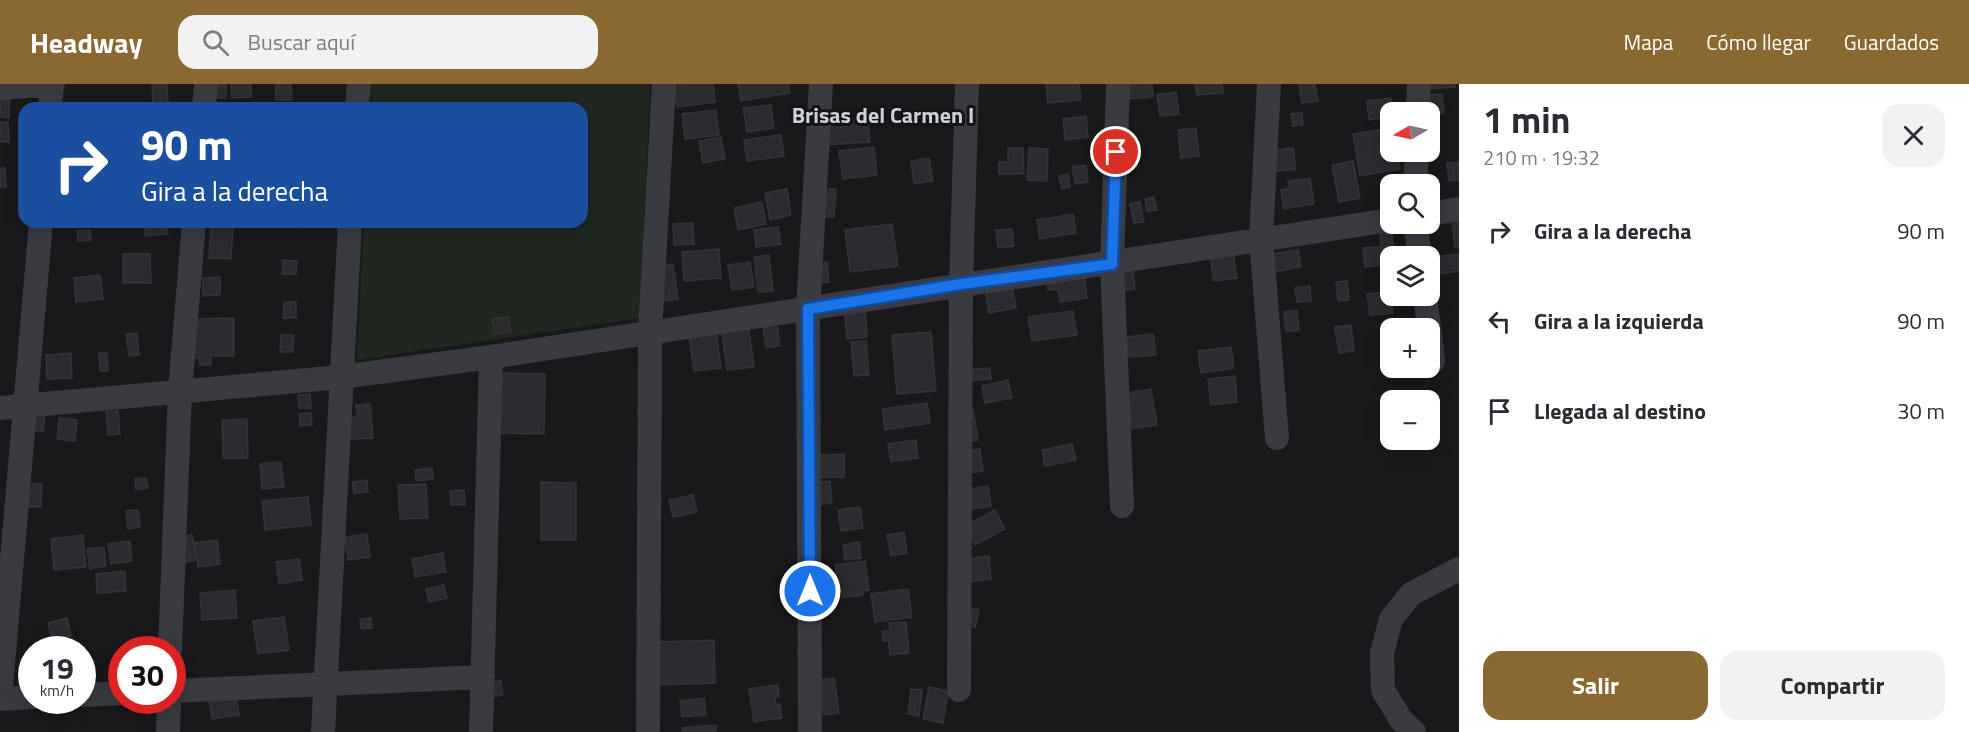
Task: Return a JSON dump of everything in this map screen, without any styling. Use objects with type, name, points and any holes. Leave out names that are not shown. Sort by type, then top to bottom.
[{"type":"street","points":[[0,88],[53,84],[51,102]]},
{"type":"street","points":[[204,102],[206,84]]},
{"type":"street","points":[[358,102],[359,84]]},
{"type":"street","points":[[648,732],[650,332],[664,84]]},
{"type":"street","points":[[810,732],[808,309],[821,84]]},
{"type":"street","points":[[959,690],[961,284],[968,84]]},
{"type":"street","points":[[1118,84],[1112,264],[1122,506]]},
{"type":"street","points":[[1269,84],[1261,239],[1278,438]]},
{"type":"street","points":[[1418,102],[1419,84]]},
{"type":"street","points":[[1440,212],[1459,209]]},
{"type":"street","points":[[0,408],[341,377],[490,357],[961,284],[1112,264],[1380,221]]},
{"type":"street","points":[[18,698],[0,699],[40,228]]},
{"type":"street","points":[[171,636],[180,391],[194,228]]},
{"type":"street","points":[[323,732],[350,228]]},
{"type":"street","points":[[482,732],[490,357]]},
{"type":"street","points":[[1414,732],[1401,720],[1383,690],[1382,653],[1391,619],[1411,594],[1459,569]]},
{"type":"street","points":[[186,690],[483,677]]},
{"type":"street","points":[[168,732],[169,714]]},
{"type":"shaded area","points":[[372,84],[650,84],[640,318],[357,360],[364,228],[588,228],[588,102],[371,102]]},
{"type":"building","points":[[152,84],[167,84],[168,102],[153,102]]},
{"type":"building","points":[[211,84],[226,84],[226,98],[211,98]]},
{"type":"building","points":[[231,84],[251,84],[251,97],[232,98]]},
{"type":"building","points":[[276,84],[291,84],[292,100],[276,100]]},
{"type":"building","points":[[713,84],[715,102],[677,107],[674,86]]},
{"type":"building","points":[[738,84],[788,84],[790,93],[741,101]]},
{"type":"building","points":[[1046,84],[1079,84],[1081,100],[1048,103]]},
{"type":"building","points":[[1126,84],[1152,84],[1153,97],[1127,99]]},
{"type":"building","points":[[1195,84],[1222,84],[1223,93],[1197,95]]},
{"type":"building","points":[[1299,84],[1315,84],[1318,101],[1302,103]]},
{"type":"building","points":[[1427,84],[1455,84],[1455,87],[1427,89]]},
{"type":"building","points":[[1176,92],[1179,114],[1160,116],[1157,95]]},
{"type":"building","points":[[0,94],[10,94],[9,118],[0,117]]},
{"type":"building","points":[[1442,94],[1444,113],[1440,113],[1440,102],[1427,102],[1425,95]]},
{"type":"building","points":[[1391,98],[1392,102],[1380,102],[1380,118],[1369,120],[1367,101]]},
{"type":"building","points":[[771,105],[774,128],[747,132],[743,108]]},
{"type":"building","points":[[716,110],[719,135],[685,139],[682,114]]},
{"type":"building","points":[[1302,113],[1303,125],[1293,126],[1291,114]]},
{"type":"building","points":[[1086,116],[1088,137],[1065,140],[1063,119]]},
{"type":"building","points":[[868,119],[870,142],[825,145],[823,121]]},
{"type":"building","points":[[0,122],[8,122],[9,142],[0,142]]},
{"type":"building","points":[[1196,128],[1199,156],[1181,158],[1178,130]]},
{"type":"building","points":[[1380,130],[1380,162],[1399,162],[1400,169],[1360,176],[1353,134]]},
{"type":"building","points":[[781,135],[784,156],[747,161],[744,140]]},
{"type":"building","points":[[721,137],[725,159],[703,163],[699,141]]},
{"type":"building","points":[[874,147],[877,175],[843,179],[839,151]]},
{"type":"building","points":[[1008,148],[1023,148],[1024,174],[999,174],[999,162],[1008,162]]},
{"type":"building","points":[[1029,148],[1048,149],[1047,181],[1027,180]]},
{"type":"building","points":[[1293,148],[1296,169],[1269,172],[1266,151]]},
{"type":"building","points":[[929,158],[933,181],[914,184],[911,161]]},
{"type":"building","points":[[1353,161],[1360,198],[1339,202],[1332,165]]},
{"type":"building","points":[[1459,162],[1459,180],[1449,181],[1447,163]]},
{"type":"building","points":[[1086,165],[1088,182],[1075,184],[1072,167]]},
{"type":"building","points":[[0,168],[5,168],[6,187],[0,187]]},
{"type":"building","points":[[1068,174],[1070,187],[1062,189],[1059,176]]},
{"type":"building","points":[[1310,178],[1314,204],[1284,209],[1281,190],[1289,188],[1288,181]]},
{"type":"building","points":[[814,188],[836,189],[834,217],[812,216]]},
{"type":"building","points":[[787,189],[791,215],[770,220],[765,193]]},
{"type":"building","points":[[1154,197],[1157,210],[1147,211],[1145,199]]},
{"type":"building","points":[[762,202],[766,224],[738,230],[734,208]]},
{"type":"building","points":[[1140,202],[1144,222],[1134,223],[1130,204]]},
{"type":"building","points":[[1459,211],[1459,246],[1455,247],[1451,212]]},
{"type":"building","points":[[1073,214],[1076,233],[1040,239],[1037,220]]},
{"type":"building","points":[[693,223],[694,244],[674,245],[673,224]]},
{"type":"building","points":[[892,224],[898,266],[850,272],[845,230]]},
{"type":"building","points":[[778,227],[781,244],[756,247],[754,230]]},
{"type":"building","points":[[144,228],[167,228],[168,234],[145,236]]},
{"type":"building","points":[[211,228],[233,228],[231,259],[209,258]]},
{"type":"building","points":[[1012,229],[1014,246],[998,248],[996,230]]},
{"type":"building","points":[[90,230],[91,240],[78,241],[77,231]]},
{"type":"building","points":[[1380,234],[1392,234],[1393,246],[1381,246]]},
{"type":"building","points":[[1380,247],[1380,265],[1365,267],[1363,248]]},
{"type":"building","points":[[719,249],[721,278],[684,281],[682,252]]},
{"type":"building","points":[[1298,250],[1301,267],[1274,272],[1271,254]]},
{"type":"building","points":[[1233,252],[1237,278],[1214,281],[1210,255]]},
{"type":"building","points":[[123,254],[150,254],[151,283],[123,283]]},
{"type":"building","points":[[1459,254],[1459,271],[1440,274],[1440,256]]},
{"type":"building","points":[[769,255],[773,291],[758,292],[754,257]]},
{"type":"building","points":[[283,260],[297,261],[296,274],[282,274]]},
{"type":"building","points":[[750,262],[754,287],[732,290],[728,265]]},
{"type":"building","points":[[827,262],[829,282],[808,285],[805,265]]},
{"type":"building","points":[[673,264],[678,299],[658,302],[653,267]]},
{"type":"building","points":[[1133,268],[1135,289],[1117,291],[1115,270]]},
{"type":"building","points":[[1084,274],[1087,298],[1060,302],[1058,289],[1048,290],[1047,279]]},
{"type":"building","points":[[100,275],[103,299],[76,302],[74,278]]},
{"type":"building","points":[[220,277],[220,295],[203,296],[203,278]]},
{"type":"building","points":[[1347,281],[1349,300],[1338,301],[1336,282]]},
{"type":"building","points":[[1012,284],[1016,308],[989,313],[985,288]]},
{"type":"building","points":[[1310,286],[1311,301],[1297,302],[1295,288]]},
{"type":"building","points":[[1380,292],[1380,306],[1392,306],[1393,313],[1370,315],[1367,294]]},
{"type":"building","points":[[284,302],[296,302],[296,318],[283,318]]},
{"type":"building","points":[[865,306],[867,337],[847,339],[844,308]]},
{"type":"building","points":[[1297,310],[1299,330],[1286,332],[1284,312]]},
{"type":"building","points":[[1073,311],[1077,335],[1032,341],[1028,317]]},
{"type":"building","points":[[508,317],[511,332],[494,334],[492,319]]},
{"type":"building","points":[[234,318],[234,356],[211,356],[211,365],[200,365],[199,358],[192,358],[192,319]]},
{"type":"building","points":[[777,325],[780,346],[766,348],[763,326]]},
{"type":"building","points":[[1351,325],[1354,351],[1339,353],[1335,327]]},
{"type":"building","points":[[749,329],[754,367],[727,370],[722,333]]},
{"type":"building","points":[[716,330],[721,368],[694,371],[689,334]]},
{"type":"building","points":[[931,332],[936,391],[897,394],[892,335]]},
{"type":"building","points":[[137,333],[139,355],[129,356],[126,334]]},
{"type":"building","points":[[1153,334],[1156,355],[1129,357],[1126,337]]},
{"type":"building","points":[[281,335],[294,335],[293,352],[280,352]]},
{"type":"building","points":[[866,341],[869,375],[854,376],[851,342]]},
{"type":"building","points":[[1231,347],[1234,368],[1201,373],[1198,351]]},
{"type":"building","points":[[71,353],[72,378],[47,379],[46,355]]},
{"type":"building","points":[[99,353],[107,353],[108,371],[100,371]]},
{"type":"building","points":[[990,368],[991,379],[972,380],[971,369]]},
{"type":"building","points":[[497,373],[545,374],[544,434],[496,433]]},
{"type":"building","points":[[1235,376],[1237,402],[1211,405],[1208,379]]},
{"type":"building","points":[[1008,380],[1012,398],[985,403],[982,386]]},
{"type":"building","points":[[1151,389],[1157,425],[1132,429],[1126,393]]},
{"type":"building","points":[[310,394],[311,408],[299,408],[298,395]]},
{"type":"building","points":[[927,403],[930,423],[885,430],[882,409]]},
{"type":"building","points":[[370,404],[373,438],[338,440],[336,418],[358,417],[356,405]]},
{"type":"building","points":[[973,410],[978,440],[961,443],[956,413]]},
{"type":"building","points":[[118,411],[120,434],[108,435],[106,412]]},
{"type":"building","points":[[30,412],[45,414],[43,432],[28,430]]},
{"type":"building","points":[[311,413],[312,425],[300,426],[299,414]]},
{"type":"building","points":[[59,418],[77,420],[75,441],[57,439]]},
{"type":"building","points":[[247,419],[248,458],[223,458],[222,420]]},
{"type":"building","points":[[916,440],[918,458],[891,462],[888,444]]},
{"type":"building","points":[[1072,444],[1076,460],[1045,466],[1042,450]]},
{"type":"building","points":[[980,449],[983,471],[956,475],[953,453]]},
{"type":"building","points":[[844,454],[844,477],[809,478],[808,456]]},
{"type":"building","points":[[281,462],[284,487],[262,489],[260,464]]},
{"type":"building","points":[[432,468],[433,479],[416,481],[415,470]]},
{"type":"building","points":[[146,478],[148,488],[136,490],[135,479]]},
{"type":"building","points":[[367,480],[368,492],[354,494],[352,482]]},
{"type":"building","points":[[830,481],[832,503],[816,505],[813,483]]},
{"type":"building","points":[[541,482],[576,483],[576,540],[541,540]]},
{"type":"building","points":[[21,483],[42,484],[41,507],[20,507]]},
{"type":"building","points":[[426,484],[428,518],[400,519],[398,485]]},
{"type":"building","points":[[988,486],[991,506],[961,511],[957,491]]},
{"type":"building","points":[[464,490],[465,505],[451,505],[450,491]]},
{"type":"building","points":[[693,495],[697,512],[673,517],[669,500]]},
{"type":"building","points":[[308,497],[311,525],[265,530],[262,501]]},
{"type":"building","points":[[860,507],[863,528],[841,531],[838,510]]},
{"type":"building","points":[[138,510],[140,527],[128,529],[126,511]]},
{"type":"building","points":[[995,510],[1005,529],[975,545],[965,526]]},
{"type":"building","points":[[904,532],[907,553],[891,556],[887,535]]},
{"type":"building","points":[[367,534],[370,557],[348,560],[345,537]]},
{"type":"building","points":[[83,535],[86,567],[54,570],[51,539]]},
{"type":"building","points":[[192,535],[197,560],[179,563],[174,538]]},
{"type":"building","points":[[217,540],[220,564],[198,567],[195,543]]},
{"type":"building","points":[[130,541],[132,561],[111,564],[108,544]]},
{"type":"building","points":[[859,542],[861,558],[845,560],[843,545]]},
{"type":"building","points":[[104,547],[106,566],[90,569],[87,549]]},
{"type":"building","points":[[443,553],[446,572],[415,577],[412,559]]},
{"type":"building","points":[[989,556],[991,579],[968,582],[966,559]]},
{"type":"building","points":[[299,559],[302,580],[279,584],[276,562]]},
{"type":"building","points":[[865,561],[869,590],[863,591],[863,595],[840,598],[835,565]]},
{"type":"building","points":[[125,571],[126,591],[97,593],[96,574]]},
{"type":"building","points":[[444,585],[447,598],[429,602],[426,589]]},
{"type":"building","points":[[908,589],[912,617],[875,622],[871,594]]},
{"type":"building","points":[[235,590],[237,618],[202,620],[200,593]]},
{"type":"building","points":[[953,602],[979,610],[975,627],[948,620]]},
{"type":"building","points":[[284,617],[289,650],[258,654],[253,621]]},
{"type":"building","points":[[67,618],[71,636],[51,636],[48,623]]},
{"type":"building","points":[[371,618],[372,628],[361,629],[360,619]]},
{"type":"building","points":[[906,622],[909,653],[890,655],[888,640],[883,641],[882,631],[890,631],[889,623]]},
{"type":"building","points":[[714,640],[715,683],[657,685],[656,642]]},
{"type":"building","points":[[834,678],[839,713],[824,715],[818,680]]},
{"type":"building","points":[[501,681],[503,695],[491,697],[489,682]]},
{"type":"building","points":[[778,685],[779,697],[775,698],[776,705],[780,704],[782,718],[754,722],[749,689]]},
{"type":"building","points":[[929,687],[948,691],[943,723],[923,719]]},
{"type":"building","points":[[911,689],[922,690],[919,716],[908,714]]},
{"type":"building","points":[[235,690],[239,715],[212,719],[208,695]]},
{"type":"building","points":[[704,698],[706,715],[682,717],[680,701]]},
{"type":"building","points":[[716,725],[716,732],[682,732],[682,728]]},
{"type":"district","name":"Brisas del Carmen I","points":[[883,115]]},
{"type":"route","points":[[810,591],[808,309],[961,284],[1112,264],[1116,152]]}]
